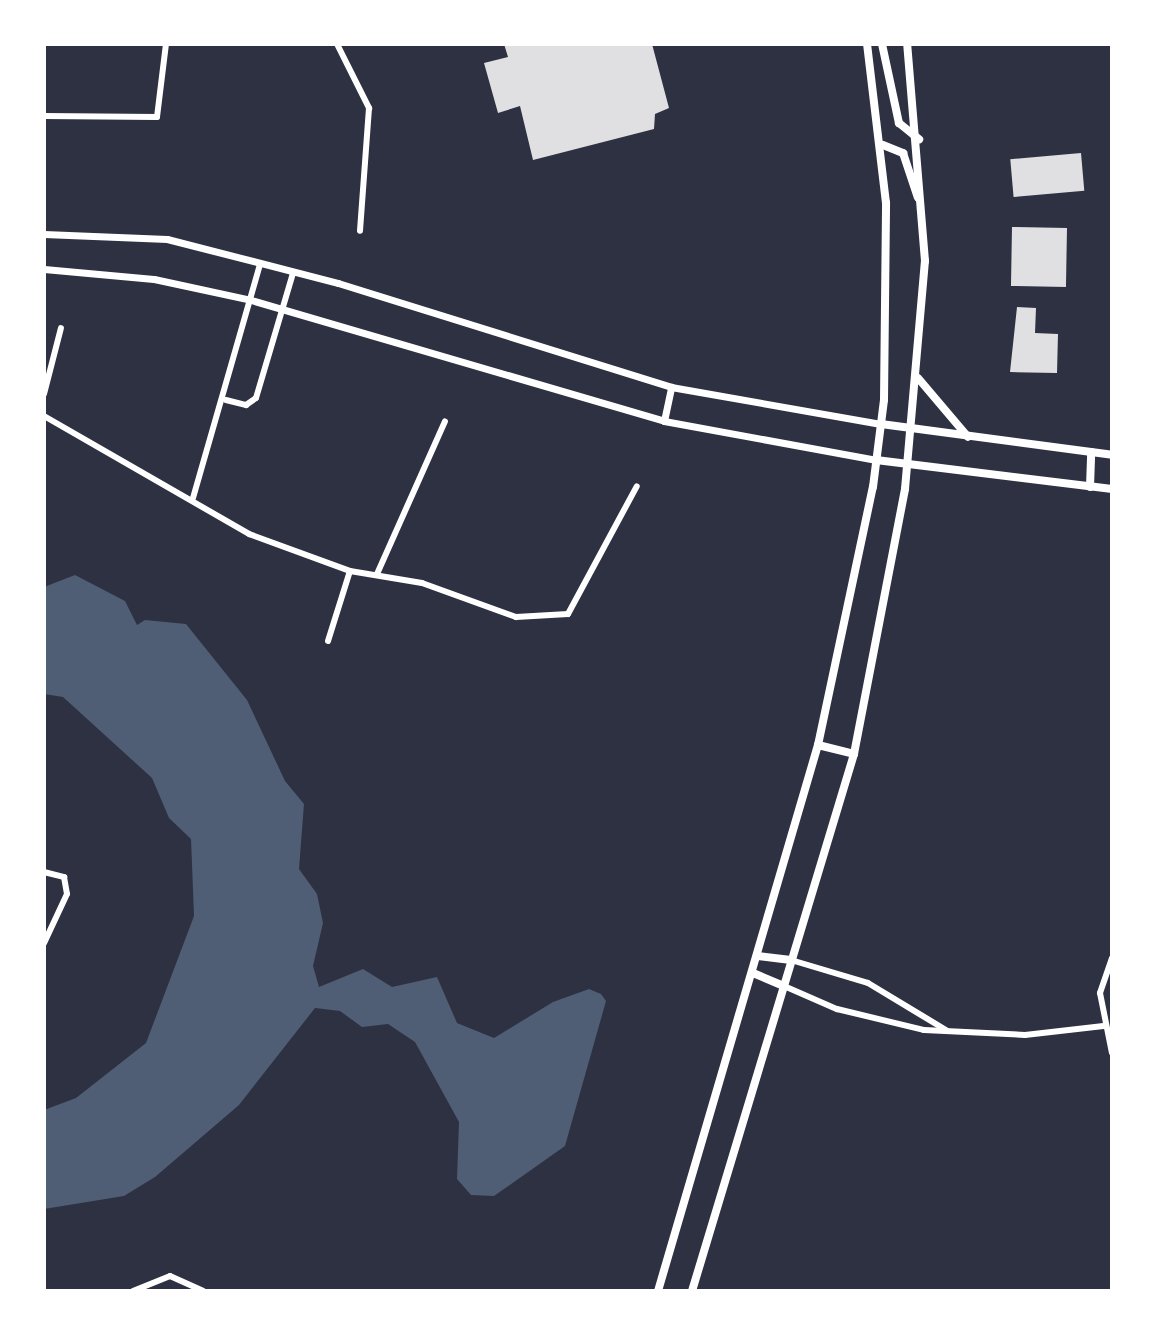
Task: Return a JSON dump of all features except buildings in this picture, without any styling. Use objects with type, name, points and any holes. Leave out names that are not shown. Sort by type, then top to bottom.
[{"type":"main road","points":[[658,1291],[818,745],[849,621],[876,460],[881,424],[883,145],[867,44]]},
{"type":"main road","points":[[882,44],[899,123],[919,139]]},
{"type":"main road","points":[[692,1291],[854,754],[907,465],[918,377],[923,218],[919,139],[907,44]]},
{"type":"main road","points":[[883,145],[903,153],[923,218]]},
{"type":"main road","points":[[918,377],[969,438]]},
{"type":"main road","points":[[881,424],[1112,455]]},
{"type":"main road","points":[[1090,487],[1091,452]]},
{"type":"main road","points":[[876,460],[1112,489]]},
{"type":"main road","points":[[818,745],[854,754]]},
{"type":"main road","points":[[758,956],[791,960]]},
{"type":"main road","points":[[753,973],[784,986]]},
{"type":"street","points":[[44,116],[157,117],[166,44]]},
{"type":"street","points":[[337,44],[369,108],[360,231]]},
{"type":"street","points":[[44,234],[167,239],[293,273],[671,387],[881,424]]},
{"type":"street","points":[[193,498],[226,400],[260,264]]},
{"type":"street","points":[[44,269],[154,279],[251,300],[664,421],[876,460]]},
{"type":"street","points":[[226,400],[246,405],[256,398],[293,273]]},
{"type":"street","points":[[44,394],[61,328]]},
{"type":"street","points":[[664,421],[671,387]]},
{"type":"street","points":[[44,416],[193,498],[249,534],[350,571],[377,574],[516,617],[568,614],[637,486]]},
{"type":"street","points":[[377,574],[445,421]]},
{"type":"street","points":[[328,641],[350,571]]},
{"type":"street","points":[[44,872],[64,877],[67,894],[44,943]]},
{"type":"street","points":[[1112,958],[1100,993],[1103,1026],[1112,1053]]},
{"type":"street","points":[[791,960],[868,983],[946,1030]]},
{"type":"street","points":[[784,986],[886,1023],[1025,1035],[1103,1026]]},
{"type":"street","points":[[133,1291],[170,1276],[203,1291]]},
{"type":"water","points":[[75,575],[125,601],[137,625],[145,620],[186,624],[247,700],[285,781],[304,804],[299,869],[317,894],[323,923],[313,966],[319,987],[363,969],[392,987],[437,977],[457,1023],[494,1038],[553,1002],[589,989],[601,994],[606,1001],[565,1146],[494,1196],[471,1195],[457,1179],[459,1122],[415,1042],[388,1024],[362,1027],[340,1011],[315,1008],[239,1105],[155,1177],[124,1196],[44,1209],[44,1110],[76,1098],[146,1043],[194,916],[191,839],[169,818],[152,778],[63,697],[44,694],[44,587]]}]
